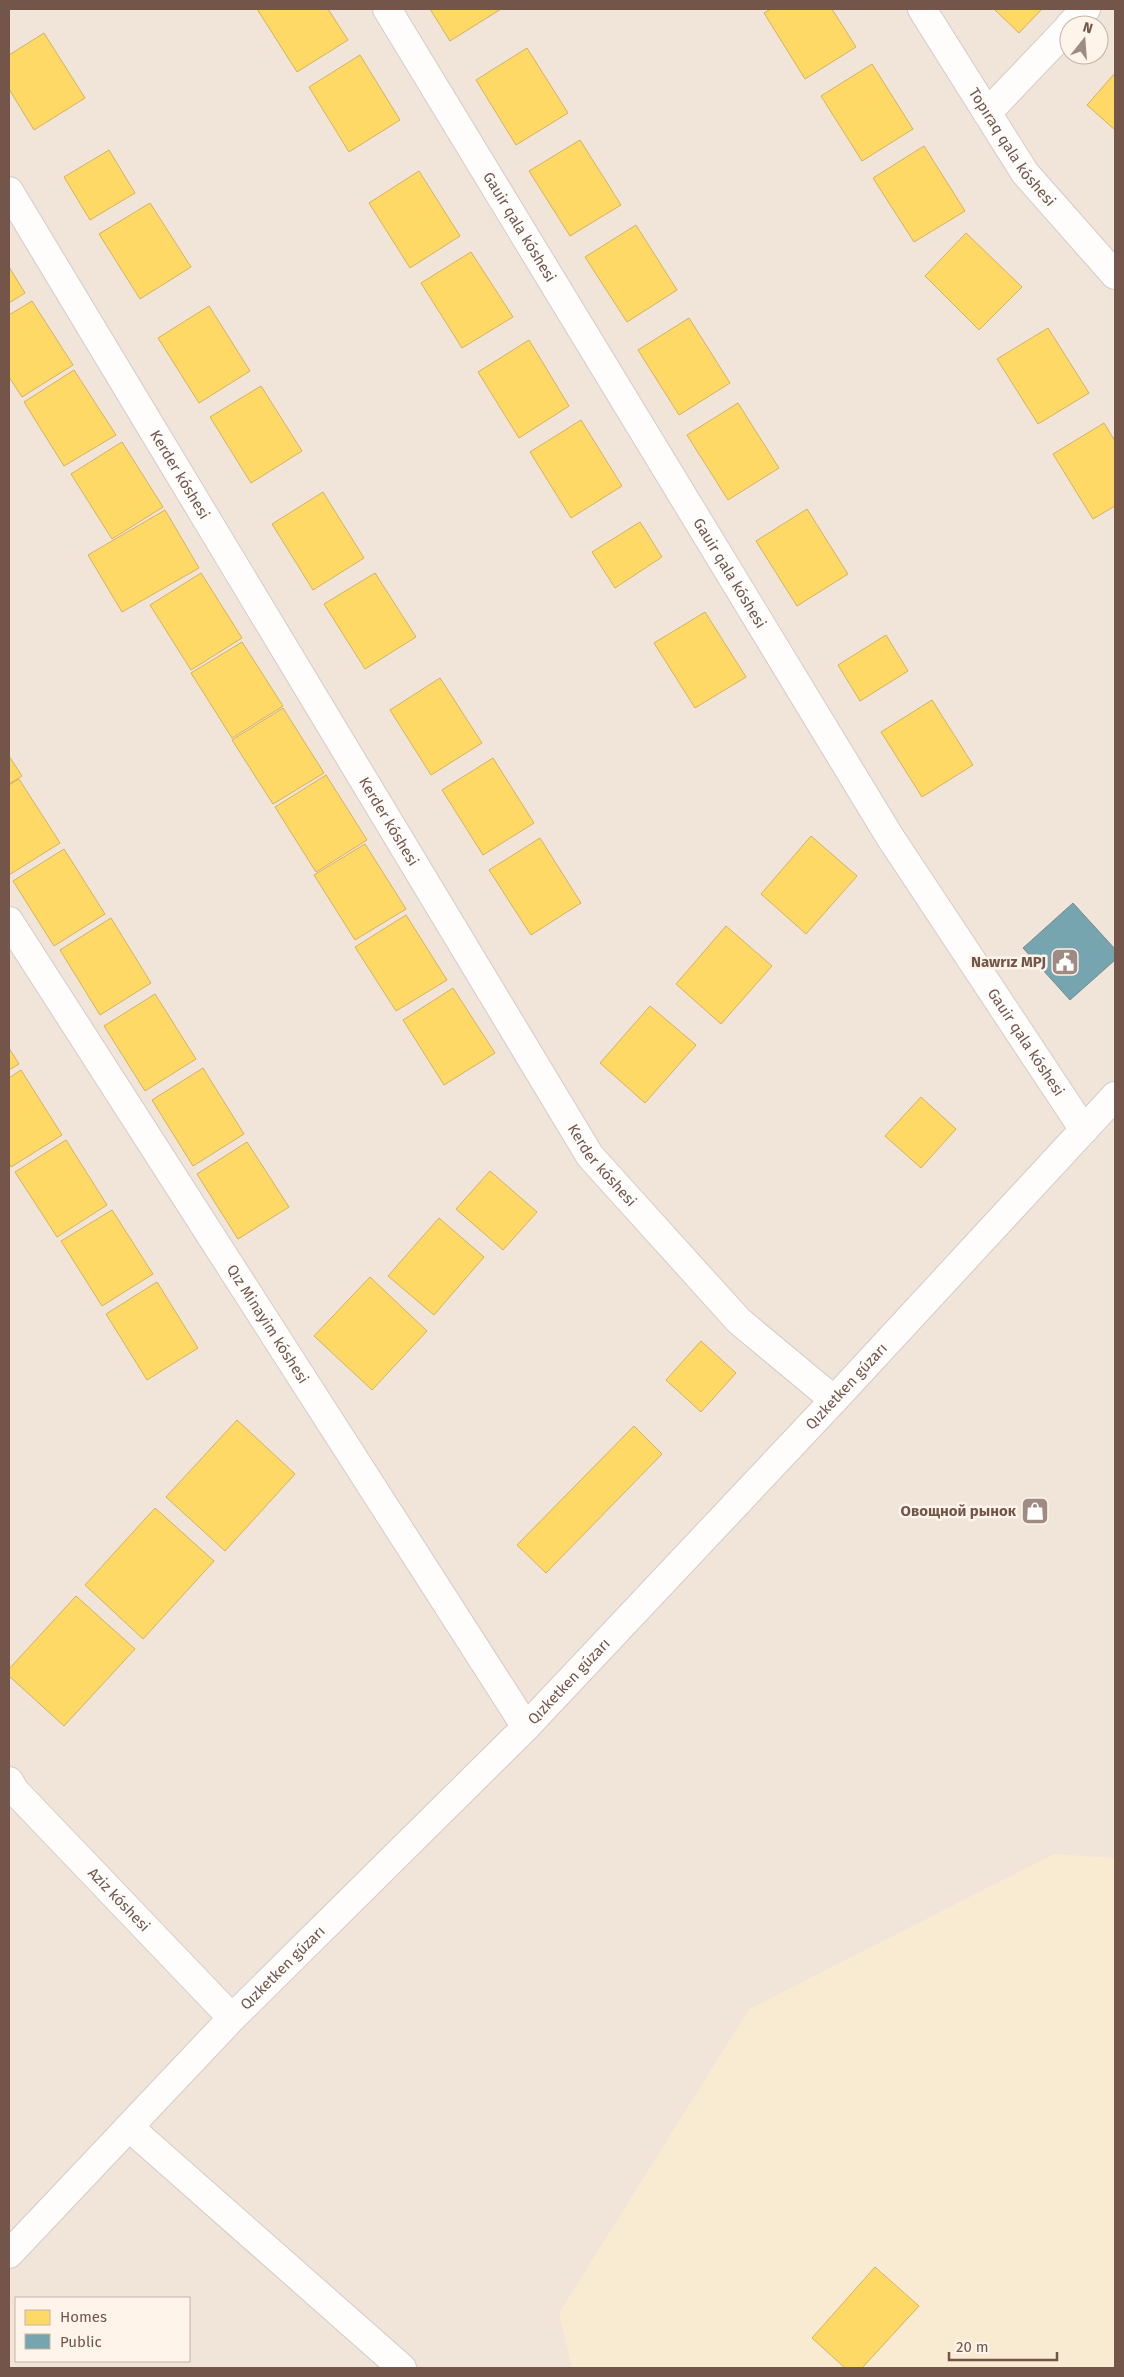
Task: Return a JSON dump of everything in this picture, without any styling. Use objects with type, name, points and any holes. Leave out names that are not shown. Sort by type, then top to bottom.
[{"type":"street","name":"Gauir qala kóshesi","points":[[387,9],[890,837],[1084,1130]]},
{"type":"street","name":"Topıraq qala kóshesi","points":[[922,9],[1025,173],[1115,274]]},
{"type":"street","points":[[987,112],[1059,37]]},
{"type":"street","name":"Kerder kóshesi","points":[[9,190],[590,1156],[739,1321],[834,1400]]},
{"type":"street","name":"Qız Minayim kóshesi","points":[[9,921],[526,1727]]},
{"type":"street","name":"Qızketken gúzarı","points":[[9,2254],[232,2018],[526,1727],[834,1400],[1115,1096]]},
{"type":"street","name":"Aziz kóshesi","points":[[9,1781],[15,1791],[232,2018]]},
{"type":"street","points":[[130,2128],[402,2368]]},
{"type":"shaded area","points":[[9,9],[1115,9],[1115,2368],[9,2368]]},
{"type":"sand","points":[[1054,1854],[1115,1858],[1115,2368],[572,2368],[559,2313],[749,2009]]},
{"type":"building: Homes","points":[[257,9],[328,9],[348,40],[297,72]]},
{"type":"building: Homes","points":[[430,9],[501,9],[450,41]]},
{"type":"building: Homes","points":[[771,9],[832,9],[856,47],[805,79],[764,13]]},
{"type":"building: Homes","points":[[994,9],[1042,9],[1019,33]]},
{"type":"building: Homes","points":[[44,33],[85,98],[34,130],[9,89],[9,55]]},
{"type":"building: Homes","points":[[527,48],[568,113],[516,145],[476,80]]},
{"type":"building: Homes","points":[[360,55],[400,120],[349,152],[309,87]]},
{"type":"building: Homes","points":[[872,64],[913,129],[862,161],[821,96]]},
{"type":"building: Homes","points":[[1115,73],[1115,130],[1087,105]]},
{"type":"building: Homes","points":[[580,140],[621,205],[570,236],[529,171]]},
{"type":"building: Homes","points":[[924,146],[965,211],[914,242],[873,178]]},
{"type":"building: Homes","points":[[109,150],[135,193],[90,220],[64,177]]},
{"type":"building: Homes","points":[[419,171],[460,236],[410,268],[369,203]]},
{"type":"building: Homes","points":[[150,203],[191,267],[140,299],[99,234]]},
{"type":"building: Homes","points":[[636,225],[677,290],[627,322],[585,257]]},
{"type":"building: Homes","points":[[966,233],[1022,287],[979,330],[925,276]]},
{"type":"building: Homes","points":[[471,252],[513,317],[462,348],[421,283]]},
{"type":"building: Homes","points":[[9,267],[25,293],[9,303]]},
{"type":"building: Homes","points":[[32,301],[73,365],[22,397],[9,377],[9,315]]},
{"type":"building: Homes","points":[[209,306],[250,371],[199,403],[158,338]]},
{"type":"building: Homes","points":[[689,318],[730,383],[679,415],[638,350]]},
{"type":"building: Homes","points":[[1048,328],[1089,393],[1038,424],[997,359]]},
{"type":"building: Homes","points":[[529,340],[569,406],[519,438],[478,372]]},
{"type":"building: Homes","points":[[74,370],[116,435],[64,466],[24,402]]},
{"type":"building: Homes","points":[[261,386],[302,451],[251,483],[210,417]]},
{"type":"building: Homes","points":[[738,403],[779,468],[728,500],[687,435]]},
{"type":"building: Homes","points":[[581,420],[622,486],[571,518],[530,452]]},
{"type":"building: Homes","points":[[1104,423],[1115,441],[1115,506],[1093,519],[1053,454]]},
{"type":"building: Homes","points":[[122,442],[163,507],[112,539],[71,474]]},
{"type":"building: Homes","points":[[323,492],[364,558],[313,590],[272,524]]},
{"type":"building: Homes","points":[[807,509],[848,574],[797,606],[756,541]]},
{"type":"building: Homes","points":[[165,510],[199,568],[122,612],[88,555]]},
{"type":"building: Homes","points":[[640,522],[662,557],[615,588],[592,552]]},
{"type":"building: Homes","points":[[201,573],[242,638],[191,670],[150,605]]},
{"type":"building: Homes","points":[[375,573],[416,637],[365,669],[324,604]]},
{"type":"building: Homes","points":[[705,612],[746,677],[695,708],[654,643]]},
{"type":"building: Homes","points":[[886,635],[908,671],[860,701],[838,665]]},
{"type":"building: Homes","points":[[242,642],[283,706],[232,738],[191,673]]},
{"type":"building: Homes","points":[[440,678],[482,743],[431,775],[390,710]]},
{"type":"building: Homes","points":[[932,700],[973,765],[922,797],[881,732]]},
{"type":"building: Homes","points":[[283,708],[324,773],[273,804],[232,740]]},
{"type":"building: Homes","points":[[9,756],[22,776],[9,784]]},
{"type":"building: Homes","points":[[493,758],[534,823],[483,855],[442,790]]},
{"type":"building: Homes","points":[[326,775],[367,840],[316,872],[275,807]]},
{"type":"building: Homes","points":[[19,779],[60,843],[9,875],[9,785]]},
{"type":"building: Homes","points":[[811,836],[857,876],[806,934],[761,894]]},
{"type":"building: Homes","points":[[540,838],[581,903],[531,935],[489,870]]},
{"type":"building: Homes","points":[[365,844],[406,909],[355,940],[314,875]]},
{"type":"building: Homes","points":[[64,849],[105,914],[54,946],[13,881]]},
{"type":"building: Homes","points":[[406,915],[447,980],[396,1011],[355,947]]},
{"type":"building: Homes","points":[[111,918],[151,983],[100,1015],[60,950]]},
{"type":"building: Homes","points":[[726,926],[772,966],[721,1024],[676,984]]},
{"type":"building: Homes","points":[[453,988],[495,1053],[444,1085],[403,1020]]},
{"type":"building: Homes","points":[[155,994],[196,1059],[145,1091],[104,1026]]},
{"type":"building: Homes","points":[[650,1006],[696,1045],[645,1103],[600,1063]]},
{"type":"building: Homes","points":[[9,1048],[19,1064],[9,1070]]},
{"type":"building: Homes","points":[[203,1068],[244,1134],[193,1166],[152,1100]]},
{"type":"building: Homes","points":[[21,1070],[62,1135],[11,1167],[9,1163],[9,1078]]},
{"type":"building: Homes","points":[[921,1097],[956,1129],[921,1168],[885,1136]]},
{"type":"building: Homes","points":[[66,1140],[107,1205],[57,1237],[15,1172]]},
{"type":"building: Homes","points":[[247,1142],[289,1207],[238,1239],[197,1174]]},
{"type":"building: Homes","points":[[490,1171],[537,1212],[503,1250],[456,1209]]},
{"type":"building: Homes","points":[[112,1210],[153,1274],[102,1306],[61,1241]]},
{"type":"building: Homes","points":[[439,1218],[484,1257],[434,1315],[388,1276]]},
{"type":"building: Homes","points":[[370,1277],[427,1331],[372,1390],[314,1336]]},
{"type":"building: Homes","points":[[157,1282],[198,1348],[147,1380],[106,1314]]},
{"type":"building: Homes","points":[[701,1341],[736,1373],[701,1412],[666,1380]]},
{"type":"building: Homes","points":[[237,1420],[295,1474],[225,1551],[166,1497]]},
{"type":"building: Homes","points":[[634,1426],[662,1454],[546,1573],[517,1545]]},
{"type":"building: Homes","points":[[155,1508],[214,1561],[143,1639],[85,1585]]},
{"type":"building: Homes","points":[[76,1596],[135,1649],[64,1726],[9,1676],[9,1669]]},
{"type":"building: Homes","points":[[875,2267],[919,2306],[862,2368],[845,2368],[812,2338]]},
{"type":"building: Public","points":[[1073,903],[1115,949],[1115,960],[1070,1000],[1023,948]]},
{"type":"place","name":"Nawrız MPJ","points":[[1065,962]]},
{"type":"place","name":"Овощной рынок","points":[[1035,1511]]}]
